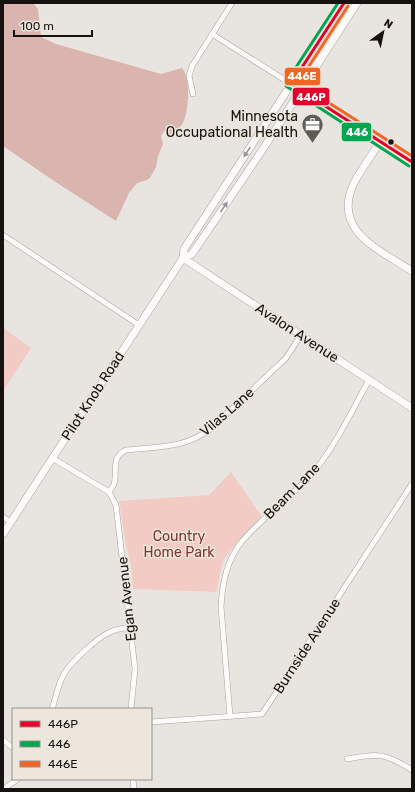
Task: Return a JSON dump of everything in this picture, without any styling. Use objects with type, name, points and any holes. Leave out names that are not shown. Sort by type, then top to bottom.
[{"type":"main road","name":"Pilot Knob Road","points":[[3,534],[183,258],[184,249],[344,3]]},
{"type":"main road","name":"Pilot Knob Road","points":[[183,258],[192,254],[261,152],[357,3]]},
{"type":"main road","points":[[291,84],[412,162]]},
{"type":"main road","points":[[380,142],[354,183],[349,197],[348,209],[351,221],[363,240],[412,271]]},
{"type":"main road","points":[[206,215],[214,220]]},
{"type":"main road","name":"Avalon Avenue","points":[[183,258],[412,408]]},
{"type":"street","points":[[193,94],[189,76],[192,66],[232,3]]},
{"type":"street","points":[[212,34],[291,84]]},
{"type":"street","points":[[3,235],[139,325]]},
{"type":"street","name":"Vilas Lane","points":[[109,492],[114,485],[116,462],[120,453],[126,450],[177,445],[190,442],[202,436],[286,358],[300,335]]},
{"type":"street","name":"Beam Lane","points":[[230,716],[221,607],[225,576],[232,556],[240,543],[255,527],[300,486],[316,469],[330,449],[369,380]]},
{"type":"street","points":[[52,458],[109,492]]},
{"type":"street","name":"Burnside Avenue","points":[[152,722],[262,714],[412,484]]},
{"type":"street","name":"Egan Avenue","points":[[109,492],[116,505],[131,627],[135,669],[131,708]]},
{"type":"street","points":[[3,517],[11,522]]},
{"type":"street","points":[[52,708],[65,674],[79,656],[108,633],[131,627]]},
{"type":"street","points":[[3,740],[12,747]]},
{"type":"street","points":[[347,759],[371,755],[389,757],[412,770]]},
{"type":"street","points":[[3,789],[16,780]]},
{"type":"green space","points":[[3,328],[31,348],[3,391]]},
{"type":"green space","name":"Country Home Park","points":[[231,472],[262,517],[223,560],[216,592],[133,589],[131,565],[126,545],[119,501],[209,495]]},
{"type":"shaded area","points":[[3,3],[33,3],[38,9],[41,37],[56,44],[161,74],[182,68],[185,73],[188,87],[188,103],[183,123],[172,135],[164,131],[161,136],[163,144],[158,156],[156,167],[150,178],[137,183],[129,193],[116,221],[3,146]]},
{"type":"transit line","name":"446","points":[[338,3],[287,81],[286,86],[409,166]]},
{"type":"transit line","name":"446P","points":[[344,3],[291,84],[412,162]]},
{"type":"transit line","name":"446E","points":[[348,6],[298,83],[412,156]]},
{"type":"place","name":"Minnesota Occupational Health","points":[[313,144]]}]
